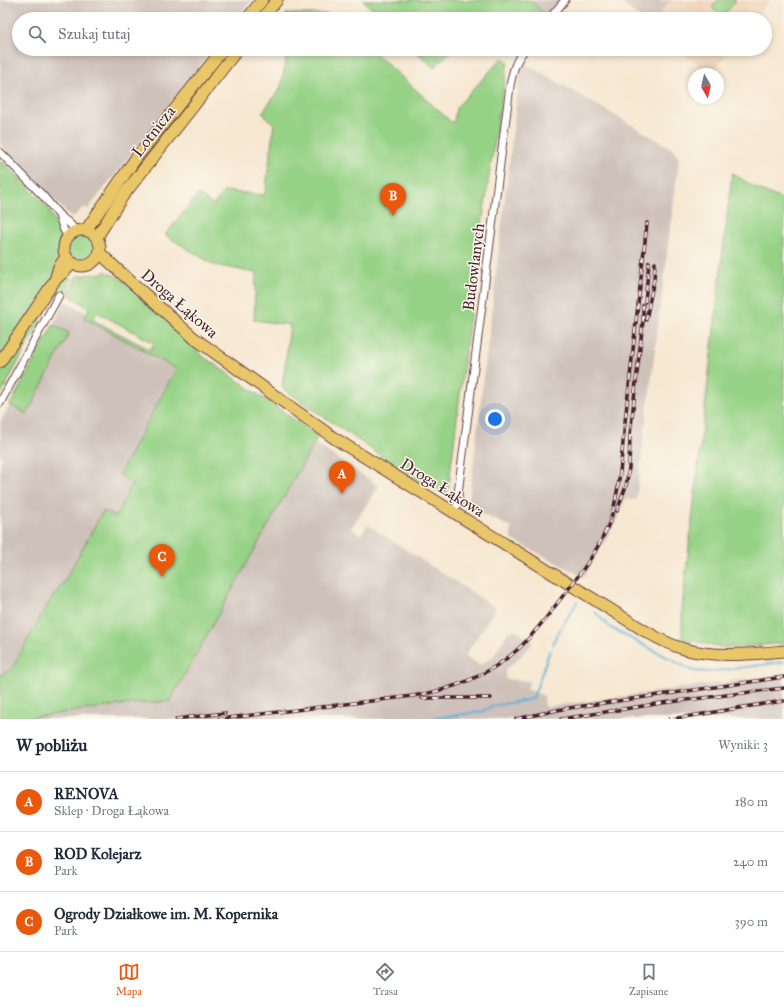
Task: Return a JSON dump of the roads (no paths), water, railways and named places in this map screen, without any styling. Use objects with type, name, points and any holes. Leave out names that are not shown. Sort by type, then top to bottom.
[{"type":"main road","points":[[253,12],[262,0]]},
{"type":"main road","points":[[268,12],[277,0]]},
{"type":"main road","name":"Lotnicza","points":[[77,232],[217,56]]},
{"type":"main road","name":"Lotnicza","points":[[97,237],[122,197],[233,56]]},
{"type":"main road","points":[[90,231],[97,237],[101,248],[97,257],[86,266],[77,265],[69,260],[64,246],[77,232],[90,231]]},
{"type":"main road","name":"Droga Łąkowa","points":[[97,257],[119,271],[194,338],[334,438],[645,631],[684,649],[724,655],[784,651]]},
{"type":"main road","points":[[0,362],[69,260]]},
{"type":"street","points":[[555,12],[565,0]]},
{"type":"street","name":"Budowlanych","points":[[452,512],[459,502],[458,493],[510,86],[514,67],[520,56]]},
{"type":"street","points":[[0,152],[44,197],[59,215],[63,228],[77,232]]},
{"type":"street","points":[[0,404],[59,295]]},
{"type":"waterway","points":[[553,644],[555,638],[577,602]]},
{"type":"waterway","points":[[595,612],[611,628],[693,671],[708,672],[784,662]]},
{"type":"waterway","points":[[431,719],[484,711],[501,704],[520,702],[533,698],[550,650]]},
{"type":"railway","points":[[219,719],[413,696],[441,690],[455,686],[494,667],[517,650],[537,629],[586,566],[597,548],[611,518],[621,466],[647,223]]},
{"type":"railway","points":[[645,302],[649,262]]},
{"type":"railway","points":[[646,320],[654,279],[655,263]]},
{"type":"railway","points":[[617,511],[626,486],[629,468],[630,435],[643,321],[643,305]]},
{"type":"railway","points":[[516,719],[562,709],[784,677]]},
{"type":"railway","points":[[561,719],[662,703],[784,688]]},
{"type":"railway","points":[[422,698],[491,698]]},
{"type":"railway","points":[[670,719],[784,701]]},
{"type":"railway","points":[[176,719],[225,713]]},
{"type":"place","name":"ROD Kolejarz","points":[[393,216]]},
{"type":"place","name":"RENOVA","points":[[342,494]]},
{"type":"place","name":"Ogrody Działkowe im. M. Kopernika","points":[[162,577]]}]
